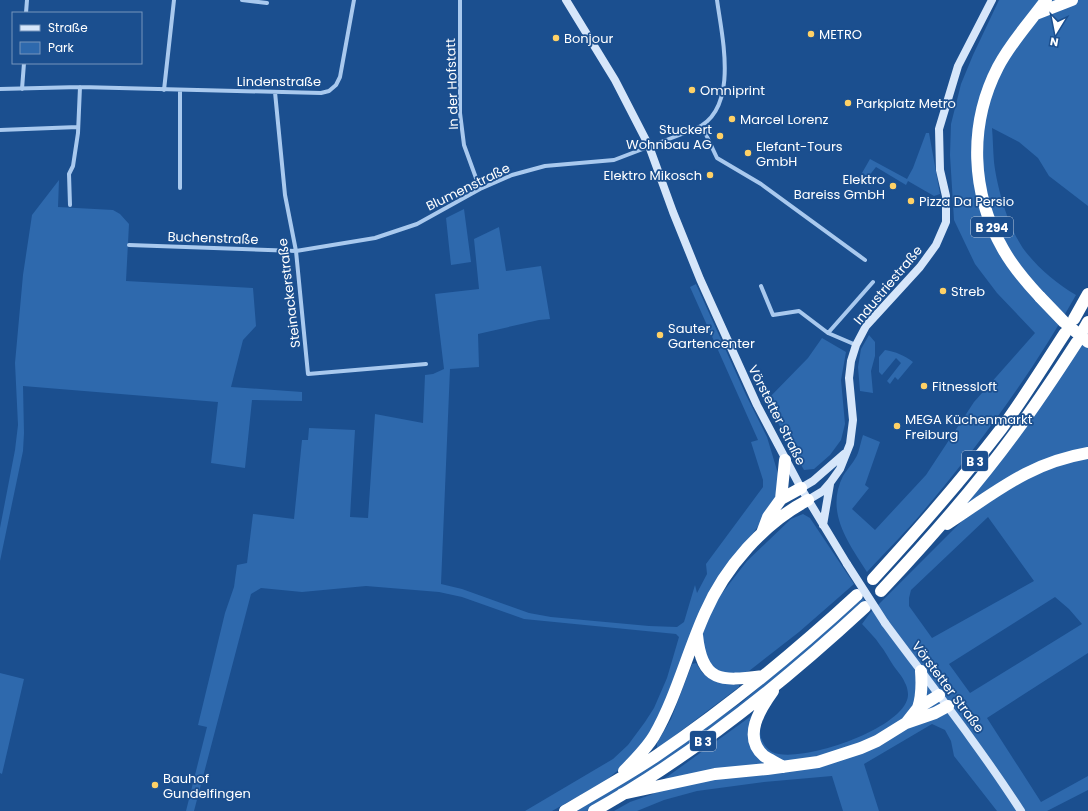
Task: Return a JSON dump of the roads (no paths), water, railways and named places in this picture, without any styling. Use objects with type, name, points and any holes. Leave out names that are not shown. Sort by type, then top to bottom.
[{"type":"highway","points":[[1035,15],[1046,0]]},
{"type":"highway","name":"B 294","points":[[1072,0],[1035,15],[1006,53],[993,78],[983,106],[976,144],[977,167],[982,198],[991,226],[1003,250],[1016,269],[1040,298],[1082,342]]},
{"type":"highway","points":[[1074,319],[1088,294]]},
{"type":"highway","name":"B 3","points":[[873,579],[939,506],[983,452],[1023,398],[1065,333]]},
{"type":"highway","name":"B 3","points":[[880,591],[936,531],[1015,433],[1082,342]]},
{"type":"highway","points":[[936,531],[1020,476],[1068,456],[1088,453]]},
{"type":"highway","points":[[781,500],[785,460]]},
{"type":"highway","points":[[761,534],[768,517],[781,500],[801,488]]},
{"type":"highway","points":[[612,784],[641,754],[653,737],[666,713],[696,634],[711,600],[726,576],[761,534],[795,507],[808,500]]},
{"type":"highway","name":"B 3","points":[[564,811],[612,784],[700,725],[787,657],[857,595]]},
{"type":"highway","name":"B 3","points":[[594,811],[659,771],[710,736],[780,682],[865,607]]},
{"type":"highway","points":[[696,634],[703,663],[708,671],[721,678],[730,679],[763,676]]},
{"type":"highway","points":[[918,708],[922,689],[921,671]]},
{"type":"highway","points":[[780,682],[759,711],[753,732],[755,742],[764,755],[783,767]]},
{"type":"highway","points":[[906,723],[918,708],[939,695]]},
{"type":"highway","points":[[622,794],[715,774],[818,762],[861,748],[878,740],[906,723],[948,706]]},
{"type":"street","points":[[26,12],[27,0]]},
{"type":"street","points":[[164,90],[174,0]]},
{"type":"street","points":[[242,0],[267,3]]},
{"type":"street","name":"Lindenstraße","points":[[0,89],[80,87],[321,93],[329,91],[336,86],[340,77],[354,0]]},
{"type":"street","name":"In der Hofstatt","points":[[460,0],[460,113],[464,145],[480,189]]},
{"type":"street","name":"Vörstetter Straße","points":[[566,0],[615,80],[649,146],[673,212],[700,279],[757,405],[785,460],[823,525],[885,623],[948,706],[1003,783],[1021,811]]},
{"type":"street","points":[[717,0],[724,54],[725,76],[719,105],[709,120],[702,126],[717,158],[761,184],[865,260]]},
{"type":"street","name":"Industriestraße","points":[[808,500],[823,491],[830,483],[840,469],[847,452],[852,435],[853,420],[849,378],[851,361],[856,344],[866,326],[920,267],[936,245],[946,222],[946,196],[940,170],[939,129],[958,66],[992,0]]},
{"type":"street","points":[[22,89],[24,64]]},
{"type":"street","points":[[70,205],[69,174],[73,166],[78,127],[80,87]]},
{"type":"street","points":[[180,90],[180,188]]},
{"type":"street","name":"Steinackerstraße","points":[[275,92],[285,195],[296,251],[308,374],[426,364]]},
{"type":"street","name":"Blumenstraße","points":[[296,251],[389,234],[417,224],[480,189],[512,175],[540,166],[614,160],[702,126]]},
{"type":"street","points":[[0,130],[78,127]]},
{"type":"street","name":"Buchenstraße","points":[[129,245],[296,251]]},
{"type":"street","points":[[828,333],[873,282]]},
{"type":"street","points":[[761,286],[773,315],[799,311],[828,333],[845,341],[856,344]]},
{"type":"street","points":[[801,488],[813,481],[847,452]]},
{"type":"street","points":[[823,525],[830,483]]},
{"type":"place","name":"METRO","points":[[811,34]]},
{"type":"place","name":"Bonjour","points":[[556,38]]},
{"type":"place","name":"Omniprint","points":[[692,90]]},
{"type":"place","name":"Parkplatz Metro","points":[[848,103]]},
{"type":"place","name":"Marcel Lorenz","points":[[732,119]]},
{"type":"place","name":"Stuckert Wohnbau AG","points":[[720,136]]},
{"type":"place","name":"Elefant-Tours GmbH","points":[[748,153]]},
{"type":"place","name":"Elektro Mikosch","points":[[710,175]]},
{"type":"place","name":"Elektro Bareiss GmbH","points":[[893,186]]},
{"type":"place","name":"Pizza Da Persio","points":[[911,201]]},
{"type":"place","name":"Streb","points":[[943,291]]},
{"type":"place","name":"Sauter, Gartencenter","points":[[660,335]]},
{"type":"place","name":"Fitnessloft","points":[[924,386]]},
{"type":"place","name":"MEGA Küchenmarkt Freiburg","points":[[897,426]]},
{"type":"place","name":"Bauhof Gundelfingen","points":[[155,785]]}]
